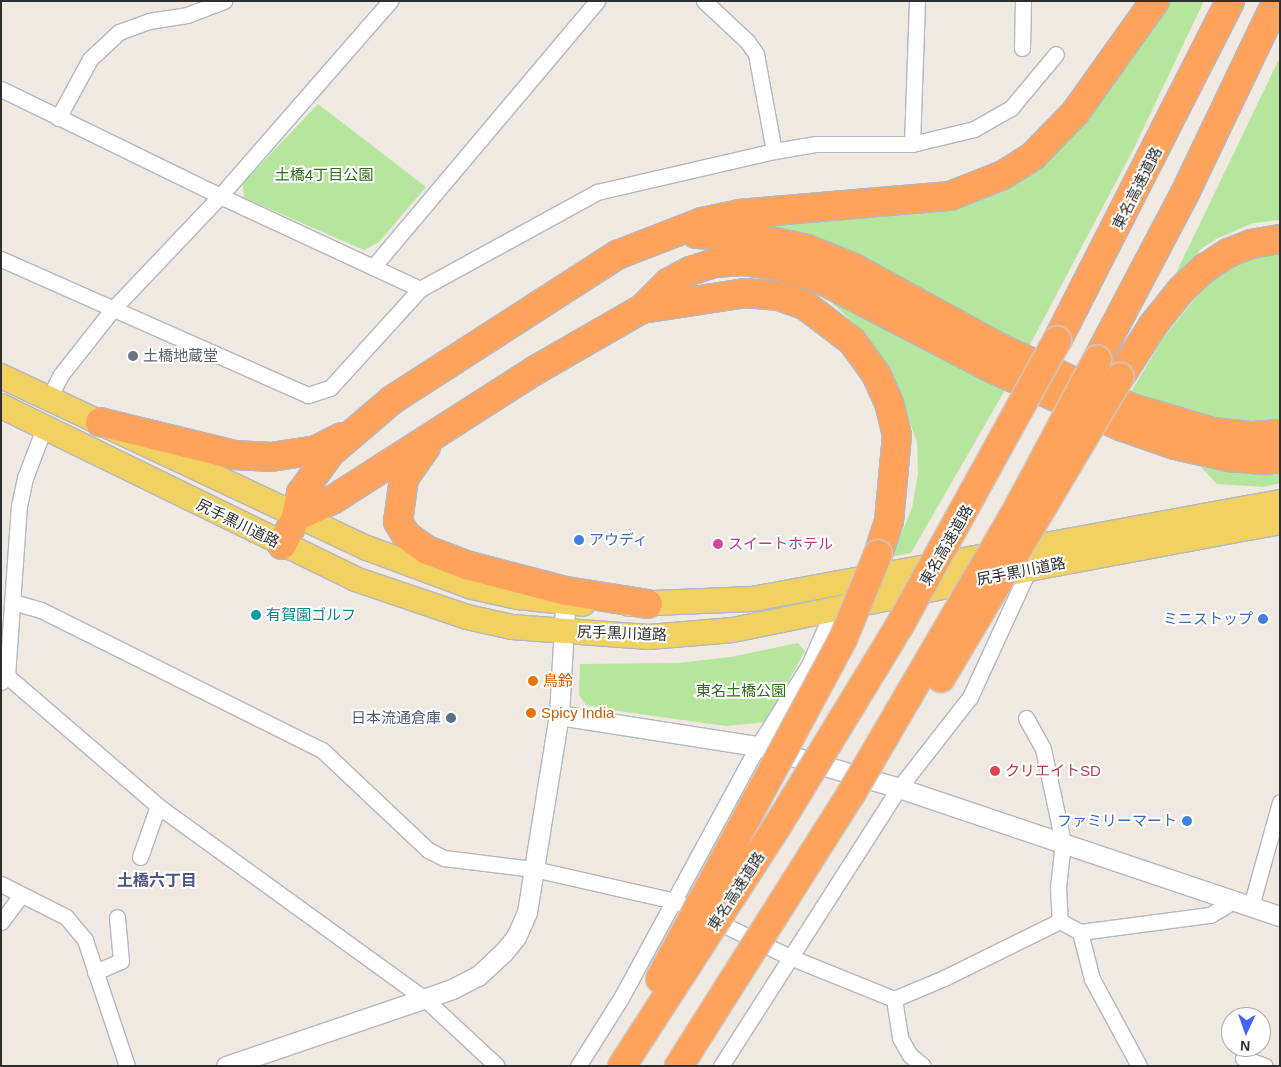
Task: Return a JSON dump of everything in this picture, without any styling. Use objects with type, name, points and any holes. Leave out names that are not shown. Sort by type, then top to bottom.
[{"type":"highway","points":[[282,545],[296,517],[301,493],[307,481],[331,452],[360,426],[392,400],[617,255],[702,222],[748,213],[950,196],[1003,175],[1033,156],[1075,113],[1154,1]]},
{"type":"highway","name":"東名高速道路","points":[[622,1066],[778,825],[900,625],[1057,342],[1230,1]]},
{"type":"highway","points":[[679,1066],[851,794],[1019,506],[1185,193],[1276,1]]},
{"type":"highway","points":[[655,239],[712,234],[747,236],[807,249],[854,268],[1000,348],[1132,408],[1213,432],[1252,436],[1280,434]]},
{"type":"highway","points":[[851,794],[943,675],[1120,377],[1154,325],[1181,290],[1205,268],[1236,250],[1280,239]]},
{"type":"highway","points":[[296,517],[334,499],[534,371],[642,309],[668,283],[690,270],[715,263],[733,262],[778,266],[827,282],[991,368],[1120,426],[1175,445],[1228,457],[1266,460],[1280,458]]},
{"type":"highway","points":[[612,1066],[844,638],[878,554],[889,521],[897,435],[889,403],[876,374],[852,341],[806,306],[779,296],[745,293],[642,309]]},
{"type":"highway","points":[[100,422],[234,455],[271,457],[316,450],[360,426]]},
{"type":"highway","points":[[434,436],[404,478],[398,522],[406,535],[428,550],[565,597],[648,604]]},
{"type":"main road","name":"尻手黒川道路","points":[[1,376],[296,517],[367,548],[472,587],[518,597],[565,597]]},
{"type":"main road","name":"尻手黒川道路","points":[[1,406],[282,545],[355,579],[467,617],[512,627],[649,637],[733,630],[1029,569],[1280,522]]},
{"type":"main road","name":"尻手黒川道路","points":[[648,604],[752,599],[814,589],[1280,502]]},
{"type":"street","points":[[58,118],[90,59],[119,32],[149,21],[187,15],[224,1]]},
{"type":"street","points":[[49,398],[60,376],[112,310],[220,196],[390,1]]},
{"type":"street","points":[[373,267],[597,1]]},
{"type":"street","points":[[704,1],[748,40],[756,54],[774,151]]},
{"type":"street","points":[[912,144],[917,1]]},
{"type":"street","points":[[1022,48],[1024,1]]},
{"type":"street","points":[[1,259],[112,310],[308,395],[330,388],[420,289],[597,192],[774,151],[816,144],[912,144],[974,129],[1012,108],[1056,54]]},
{"type":"street","points":[[1,88],[58,118],[220,196],[420,289]]},
{"type":"street","points":[[44,428],[25,478],[9,530],[13,602],[4,679],[158,806],[425,999],[497,1066]]},
{"type":"street","points":[[720,1066],[899,788],[970,697],[1029,569]]},
{"type":"street","points":[[226,1066],[425,999],[478,976],[503,953],[527,912],[558,715],[565,597]]},
{"type":"street","points":[[13,602],[41,610],[322,750],[428,850],[444,858],[534,869],[675,901],[790,957],[894,999],[944,978],[1060,921]]},
{"type":"street","points":[[578,1066],[613,1012],[758,746],[809,665],[833,610]]},
{"type":"street","points":[[558,715],[758,746],[899,788],[1280,916]]},
{"type":"street","points":[[1026,718],[1043,749],[1063,842],[1058,887],[1060,921]]},
{"type":"street","points":[[1060,921],[1080,932],[1210,915],[1243,903],[1280,802]]},
{"type":"street","points":[[140,857],[158,806]]},
{"type":"street","points":[[1,884],[66,917],[85,940],[127,1066]]},
{"type":"street","points":[[1,922],[21,895]]},
{"type":"street","points":[[95,972],[122,961],[118,917]]},
{"type":"street","points":[[1080,932],[1092,979],[1139,1066]]},
{"type":"street","points":[[894,999],[900,1038],[910,1055],[923,1066]]},
{"type":"street","points":[[1243,1058],[1265,1066]]},
{"type":"green space","points":[[1165,1],[1204,1],[1134,148],[1025,354],[736,225],[838,215],[905,215],[933,211],[990,194]]},
{"type":"green space","points":[[1280,57],[1280,220],[1253,223],[1216,239],[1201,249],[1166,294]]},
{"type":"green space","name":"土橋4丁目公園","points":[[318,104],[426,187],[379,242],[364,250],[244,198],[243,183]]},
{"type":"green space","points":[[1264,254],[1280,254],[1280,424],[1206,419],[1128,397],[1163,338],[1203,289],[1223,271]]},
{"type":"green space","points":[[830,301],[1005,390],[911,553],[886,558],[891,545],[897,544],[912,508],[918,474],[917,442],[897,388],[867,335]]},
{"type":"green space","points":[[1201,467],[1242,474],[1280,473],[1280,483],[1264,487],[1217,484]]},
{"type":"green space","name":"東名土橋公園","points":[[798,643],[805,651],[766,722],[726,726],[625,712],[586,705],[579,695],[580,664],[678,663],[731,657]]},
{"type":"place","name":"土橋地蔵堂","points":[[133,356]]},
{"type":"place","name":"アウディ","points":[[579,540]]},
{"type":"place","name":"スイートホテル","points":[[718,544]]},
{"type":"place","name":"有賀園ゴルフ","points":[[256,615]]},
{"type":"place","name":"ミニストップ","points":[[1263,619]]},
{"type":"place","name":"鳥鈴","points":[[533,681]]},
{"type":"place","name":"Spicy India","points":[[531,713]]},
{"type":"place","name":"日本流通倉庫","points":[[451,718]]},
{"type":"place","name":"クリエイトSD","points":[[995,771]]},
{"type":"place","name":"ファミリーマート","points":[[1187,821]]},
{"type":"district","name":"土橋六丁目","points":[[157,881]]}]
